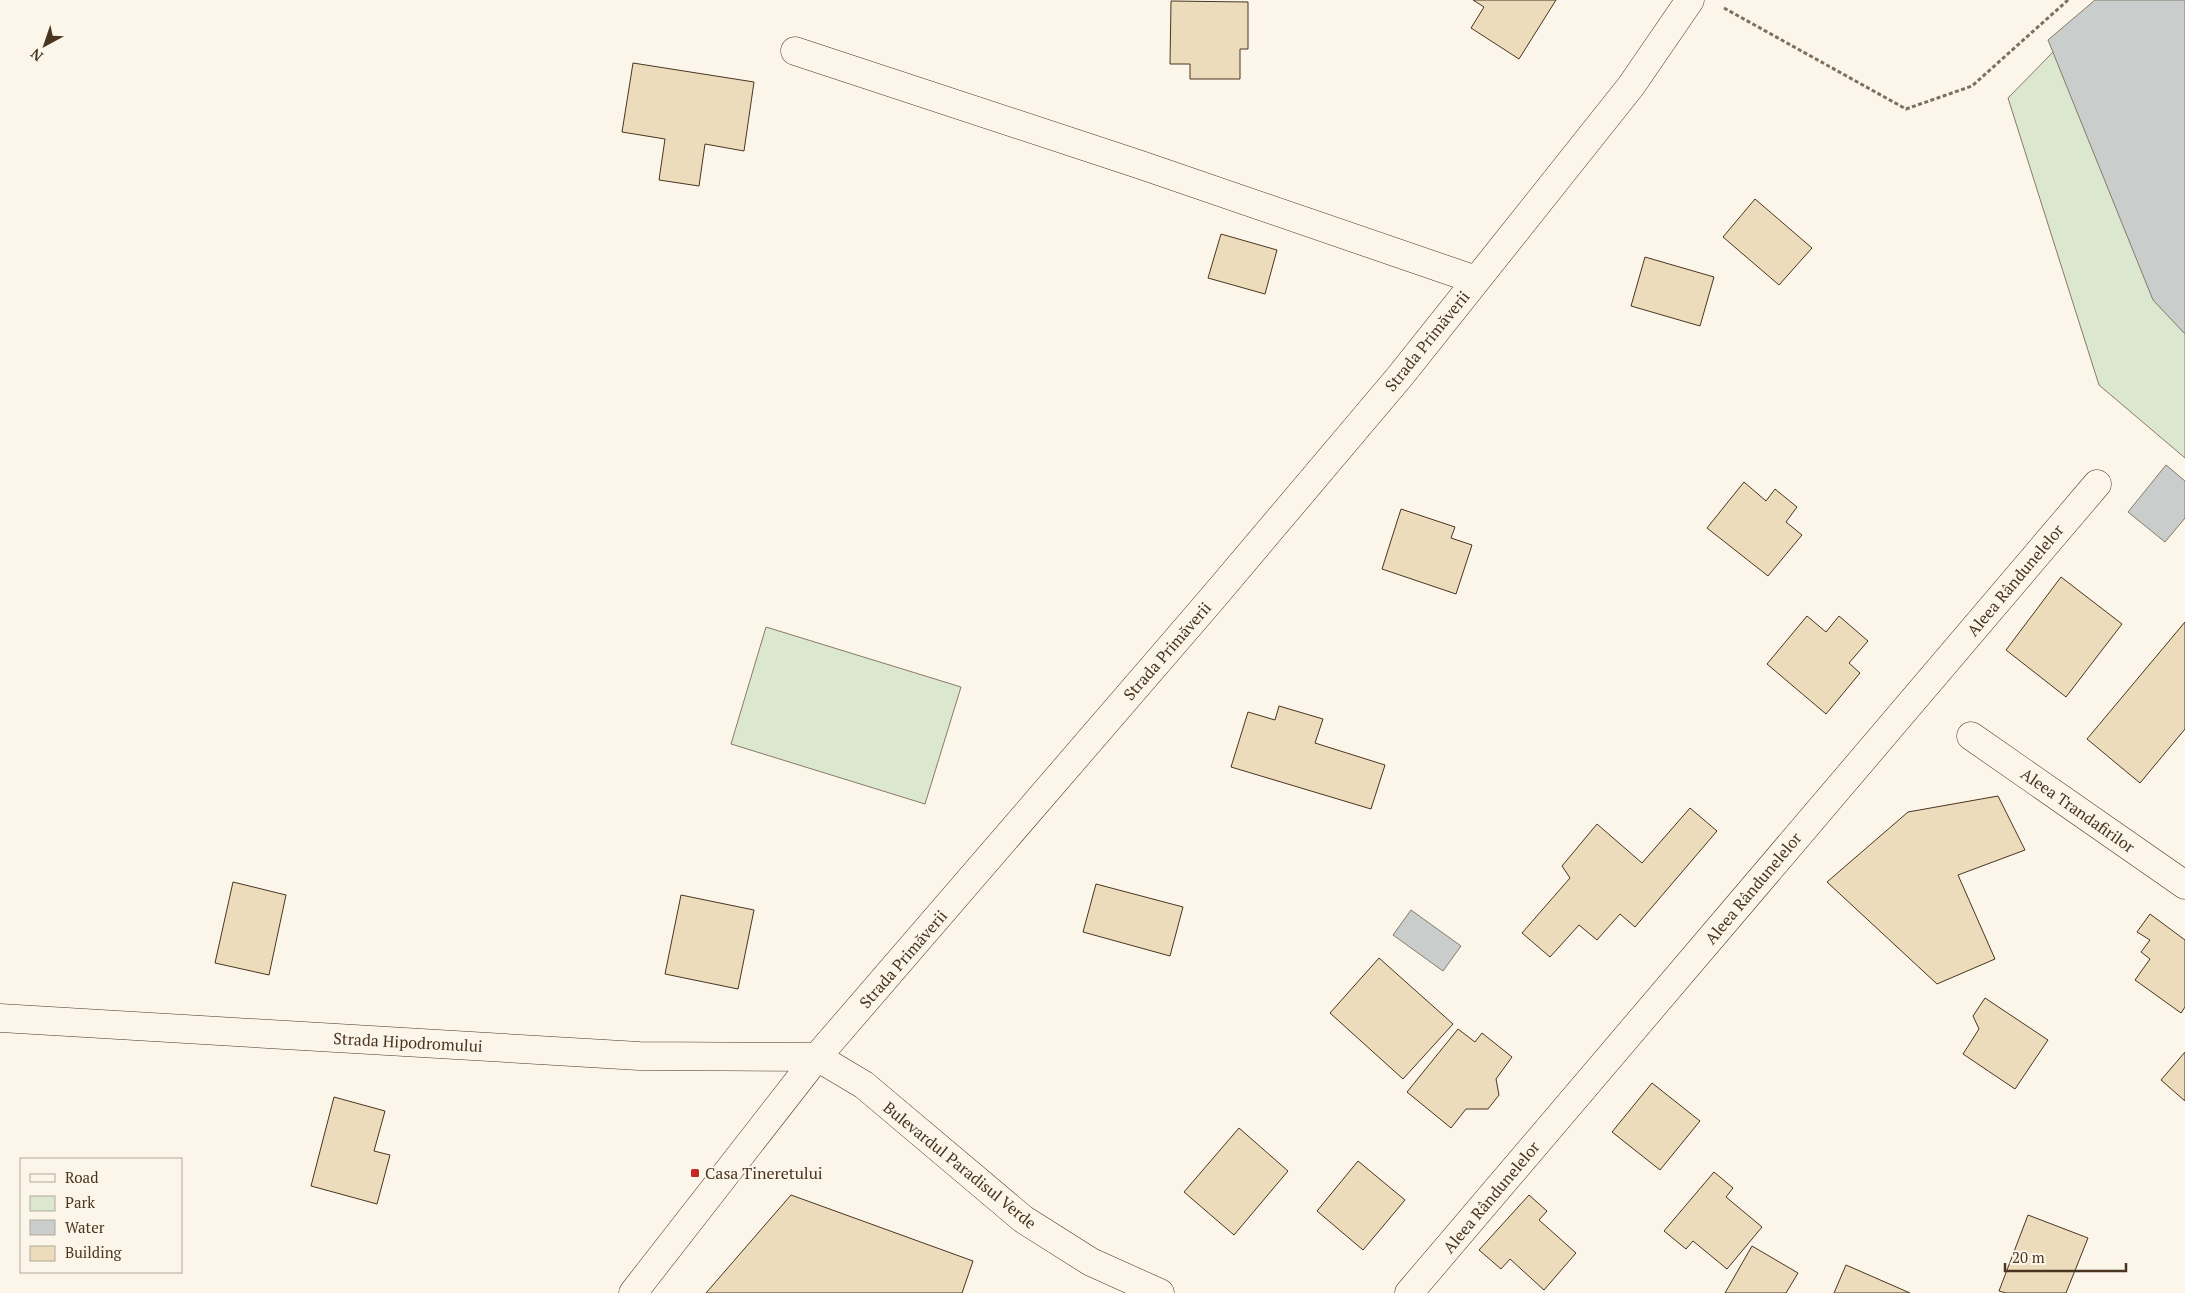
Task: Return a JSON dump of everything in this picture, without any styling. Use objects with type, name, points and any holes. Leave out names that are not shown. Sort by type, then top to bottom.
[{"type":"street","name":"Strada Primăverii","points":[[633,1293],[817,1058],[1211,600],[1401,375],[1630,86],[1690,0]]},
{"type":"street","points":[[795,51],[1141,165],[1476,280]]},
{"type":"street","name":"Aleea Rândunelelor","points":[[1409,1293],[2097,484]]},
{"type":"street","name":"Aleea Trandafirilor","points":[[1971,736],[2185,885]]},
{"type":"street","name":"Strada Hipodromului","points":[[0,1018],[639,1056],[817,1058]]},
{"type":"street","name":"Bulevardul Paradisul Verde","points":[[817,1058],[864,1085],[1023,1219],[1091,1262],[1160,1293]]},
{"type":"path","points":[[1719,5],[1906,109],[1972,86],[2068,0]]},
{"type":"green space","points":[[2104,0],[2185,0],[2185,458],[2099,385],[2008,98]]},
{"type":"green space","points":[[766,627],[961,687],[925,804],[731,744]]},
{"type":"water","points":[[2095,0],[2185,0],[2185,334],[2153,300],[2048,40]]},
{"type":"water","points":[[2166,465],[2185,481],[2185,518],[2165,542],[2128,512]]},
{"type":"water","points":[[1411,910],[1461,946],[1443,971],[1393,935]]},
{"type":"building","points":[[1473,0],[1556,0],[1519,59],[1471,28],[1484,7]]},
{"type":"building","points":[[1171,1],[1248,2],[1248,49],[1240,49],[1240,79],[1190,79],[1190,64],[1170,64]]},
{"type":"building","points":[[633,63],[754,82],[744,151],[705,144],[699,186],[659,180],[665,139],[622,132]]},
{"type":"building","points":[[1755,199],[1812,248],[1779,285],[1723,237]]},
{"type":"building","points":[[1221,234],[1277,250],[1265,294],[1208,278]]},
{"type":"building","points":[[1645,257],[1714,277],[1700,326],[1631,306]]},
{"type":"building","points":[[1744,482],[1766,501],[1775,489],[1797,507],[1786,522],[1802,535],[1768,576],[1707,528]]},
{"type":"building","points":[[1401,509],[1455,527],[1451,538],[1472,545],[1456,594],[1382,569]]},
{"type":"building","points":[[2061,577],[2122,624],[2066,697],[2006,650]]},
{"type":"building","points":[[1807,616],[1826,632],[1839,616],[1868,641],[1849,663],[1860,673],[1826,714],[1767,664]]},
{"type":"building","points":[[2185,622],[2185,729],[2140,783],[2087,739]]},
{"type":"building","points":[[1279,706],[1323,719],[1315,743],[1385,765],[1371,809],[1231,767],[1248,712],[1275,720]]},
{"type":"building","points":[[1998,796],[2025,850],[1958,875],[1995,959],[1937,984],[1827,882],[1908,812]]},
{"type":"building","points":[[1690,808],[1717,831],[1635,927],[1620,914],[1597,940],[1579,925],[1550,957],[1522,933],[1570,878],[1562,866],[1597,824],[1642,863]]},
{"type":"building","points":[[233,882],[286,895],[269,975],[215,963]]},
{"type":"building","points":[[1096,884],[1183,907],[1170,956],[1083,932]]},
{"type":"building","points":[[681,895],[754,910],[738,989],[665,974]]},
{"type":"building","points":[[2150,914],[2185,940],[2185,1007],[2181,1013],[2135,980],[2150,959],[2141,952],[2150,940],[2137,932]]},
{"type":"building","points":[[1379,958],[1453,1024],[1403,1079],[1330,1013]]},
{"type":"building","points":[[1985,998],[2048,1040],[2015,1089],[1963,1054],[1979,1029],[1973,1016]]},
{"type":"building","points":[[1458,1029],[1475,1042],[1482,1033],[1512,1057],[1496,1079],[1499,1095],[1488,1109],[1466,1109],[1451,1128],[1407,1092]]},
{"type":"building","points":[[2185,1052],[2185,1101],[2161,1080]]},
{"type":"building","points":[[1652,1083],[1700,1121],[1660,1170],[1612,1132]]},
{"type":"building","points":[[334,1097],[385,1111],[374,1151],[390,1155],[377,1204],[311,1186]]},
{"type":"building","points":[[1239,1128],[1288,1171],[1234,1235],[1184,1192]]},
{"type":"building","points":[[1358,1161],[1405,1200],[1363,1250],[1317,1211]]},
{"type":"building","points":[[1714,1172],[1733,1188],[1726,1197],[1762,1227],[1727,1269],[1693,1241],[1686,1249],[1664,1231]]},
{"type":"building","points":[[791,1195],[973,1261],[962,1293],[706,1293]]},
{"type":"building","points":[[1529,1195],[1547,1211],[1539,1220],[1576,1253],[1544,1290],[1510,1259],[1501,1269],[1479,1250]]},
{"type":"building","points":[[2028,1215],[2088,1238],[2066,1293],[2006,1293],[1999,1291]]},
{"type":"building","points":[[1752,1246],[1798,1273],[1786,1293],[1725,1293]]},
{"type":"building","points":[[1846,1265],[1910,1293],[1834,1293]]},
{"type":"place","name":"Casa Tineretului","points":[[695,1173]]}]
